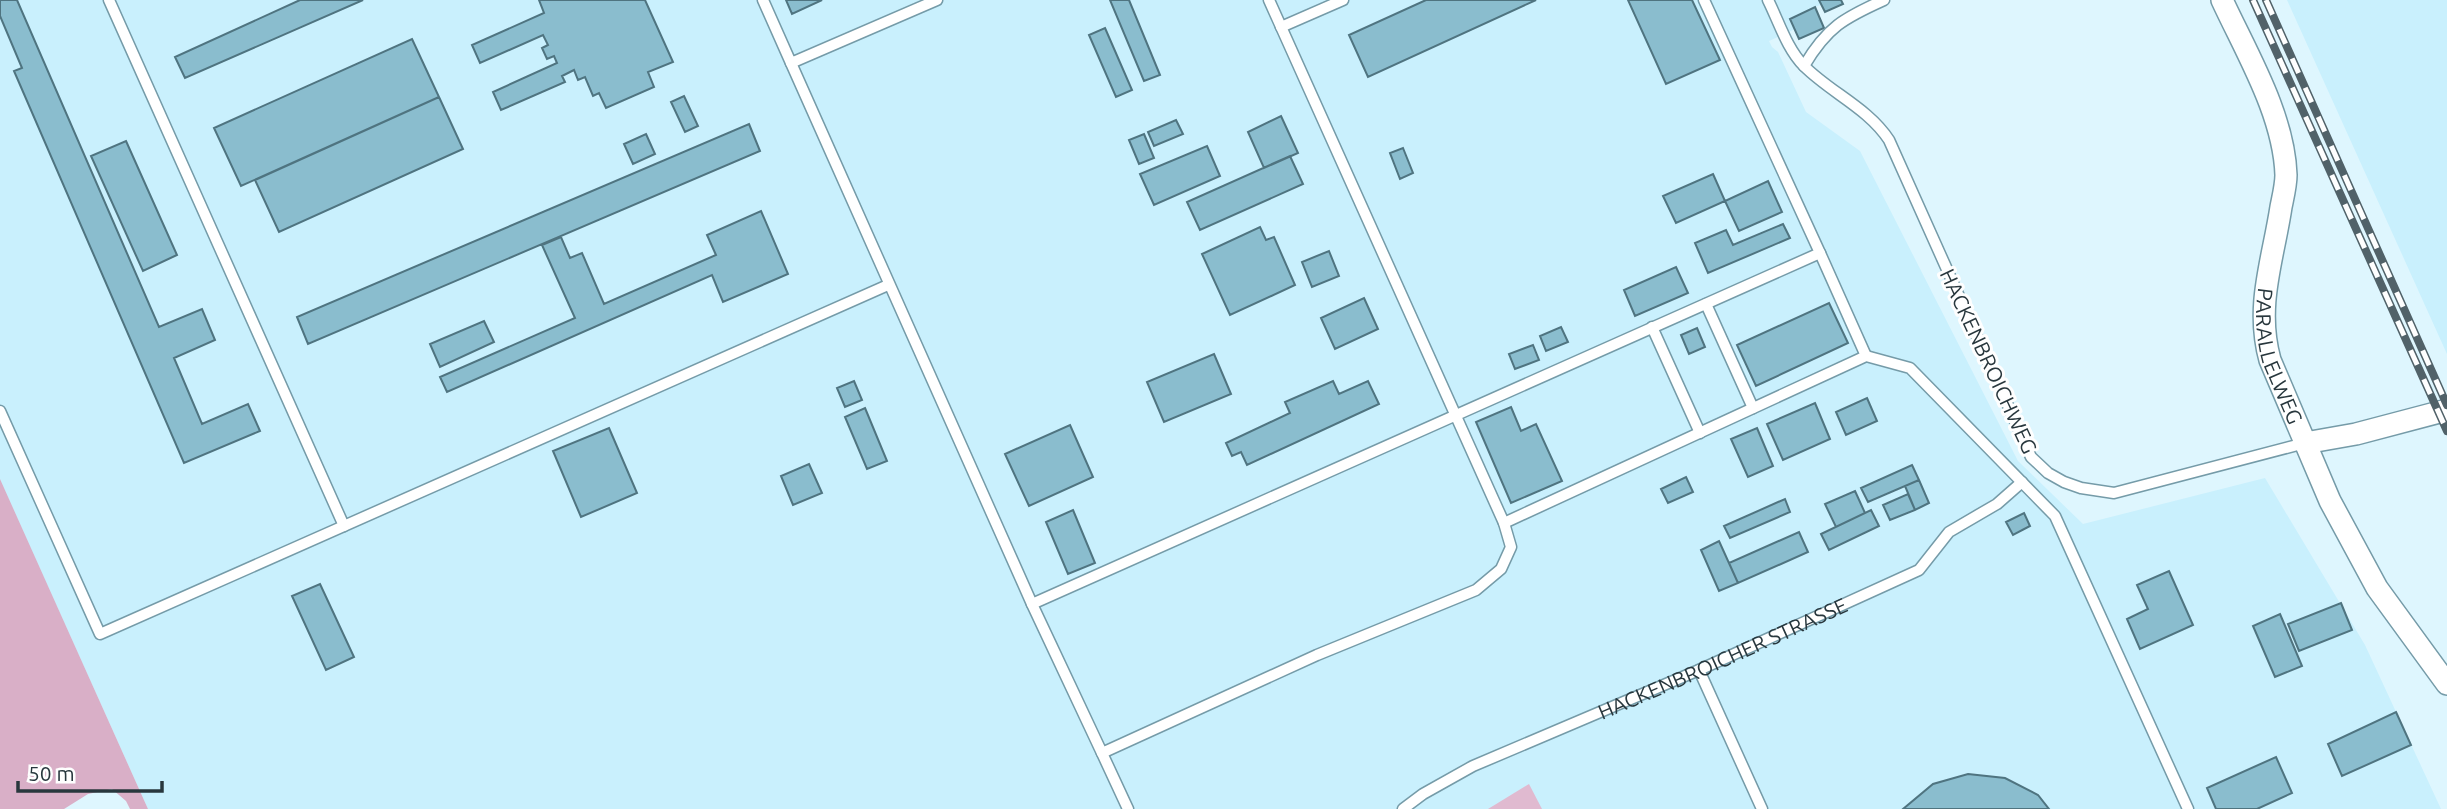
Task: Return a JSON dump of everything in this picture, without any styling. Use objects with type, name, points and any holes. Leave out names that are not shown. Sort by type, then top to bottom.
[{"type":"street","name":"PARALLELWEG","points":[[2222,0],[2275,115],[2283,145],[2286,178],[2266,284],[2263,317],[2264,337],[2270,360],[2330,501],[2377,588],[2447,684]]},
{"type":"street","points":[[2305,443],[2356,434],[2447,410]]},
{"type":"lane","points":[[109,0],[344,526]]},
{"type":"lane","points":[[763,0],[888,285],[1128,809]]},
{"type":"lane","points":[[791,63],[937,0]]},
{"type":"lane","points":[[1102,753],[1317,655],[1476,590],[1502,569],[1511,547],[1504,523],[1269,0]]},
{"type":"lane","points":[[1282,27],[1343,0]]},
{"type":"lane","points":[[1703,0],[1866,356]]},
{"type":"lane","name":"HACKENBROICHWEG","points":[[1768,0],[1792,52],[1804,66],[1880,125],[1889,140],[2031,457],[2048,473],[2081,488],[2114,493],[2305,443]]},
{"type":"lane","points":[[1804,66],[1819,40],[1839,23],[1884,0]]},
{"type":"lane","points":[[1032,604],[1820,253]]},
{"type":"lane","points":[[0,411],[100,634],[888,285]]},
{"type":"lane","points":[[1706,304],[1753,408]]},
{"type":"lane","points":[[1652,327],[1699,433]]},
{"type":"lane","points":[[1504,523],[1866,356],[1910,368],[2055,516],[2188,809]]},
{"type":"lane","name":"HACKENBROICHER STRASSE","points":[[1403,809],[1423,794],[1473,766],[1699,670],[1919,570],[1949,532],[1997,504],[2022,482]]},
{"type":"lane","points":[[1699,670],[1762,809]]},
{"type":"shaded area","points":[[0,0],[1831,0],[1791,18],[1795,29],[1769,41],[1778,52],[1806,112],[1860,151],[2018,461],[2083,524],[2265,478],[2365,645],[2441,809],[148,809],[0,480]]},
{"type":"shaded area","points":[[2287,0],[2447,0],[2447,354]]},
{"type":"shaded area","points":[[0,479],[148,809],[130,809],[126,801],[112,789],[88,794],[64,809],[0,809]]},
{"type":"shaded area","points":[[1529,784],[1542,809],[1488,809]]},
{"type":"building","points":[[0,0],[17,0],[159,327],[202,309],[215,340],[174,358],[202,424],[248,404],[260,431],[184,463],[14,71],[22,68],[0,16]]},
{"type":"building","points":[[300,0],[363,0],[185,78],[175,57]]},
{"type":"building","points":[[539,0],[645,0],[673,62],[648,72],[654,87],[606,108],[599,93],[593,96],[585,77],[578,80],[574,70],[562,76],[565,82],[501,110],[493,92],[557,63],[554,56],[547,59],[542,48],[548,45],[543,35],[480,63],[472,45],[544,13]]},
{"type":"building","points":[[786,0],[822,0],[792,14]]},
{"type":"building","points":[[1110,0],[1129,0],[1160,75],[1144,81]]},
{"type":"building","points":[[1426,0],[1536,0],[1368,77],[1349,35]]},
{"type":"building","points":[[1628,0],[1692,0],[1720,60],[1666,84]]},
{"type":"building","points":[[1819,0],[1841,0],[1843,4],[1825,12]]},
{"type":"building","points":[[1815,7],[1824,28],[1799,39],[1790,19]]},
{"type":"building","points":[[1105,28],[1132,90],[1116,97],[1089,35]]},
{"type":"building","points":[[412,39],[439,97],[241,186],[214,128]]},
{"type":"building","points":[[684,96],[698,126],[685,132],[671,102]]},
{"type":"building","points":[[439,97],[463,149],[279,232],[255,180]]},
{"type":"building","points":[[1281,116],[1298,153],[1264,168],[1248,132]]},
{"type":"building","points":[[1176,120],[1183,134],[1154,146],[1148,132]]},
{"type":"building","points":[[749,124],[760,151],[308,344],[297,317]]},
{"type":"building","points":[[646,134],[655,154],[633,164],[624,144]]},
{"type":"building","points":[[1144,134],[1154,158],[1139,164],[1129,140]]},
{"type":"building","points":[[126,141],[177,255],[143,271],[91,156]]},
{"type":"building","points":[[1207,146],[1220,176],[1154,205],[1140,174]]},
{"type":"building","points":[[1403,148],[1413,173],[1400,179],[1390,153]]},
{"type":"building","points":[[1290,156],[1303,184],[1200,230],[1187,202]]},
{"type":"building","points":[[1713,174],[1725,201],[1676,223],[1663,196]]},
{"type":"building","points":[[1768,181],[1782,212],[1739,231],[1725,201]]},
{"type":"building","points":[[761,211],[788,274],[723,302],[712,275],[447,392],[440,377],[575,318],[542,245],[561,237],[570,258],[582,253],[604,304],[716,255],[707,235]]},
{"type":"building","points":[[1783,224],[1790,238],[1708,273],[1695,243],[1726,230],[1733,245]]},
{"type":"building","points":[[1260,227],[1266,240],[1274,237],[1295,285],[1230,315],[1202,254]]},
{"type":"building","points":[[1329,251],[1339,276],[1312,287],[1302,262]]},
{"type":"building","points":[[1676,267],[1688,293],[1635,316],[1624,290]]},
{"type":"building","points":[[1364,298],[1378,329],[1335,349],[1321,318]]},
{"type":"building","points":[[1829,303],[1848,343],[1756,386],[1737,345]]},
{"type":"building","points":[[484,321],[494,342],[440,367],[430,344]]},
{"type":"building","points":[[1561,327],[1568,342],[1546,351],[1540,336]]},
{"type":"building","points":[[1697,328],[1705,347],[1689,354],[1681,335]]},
{"type":"building","points":[[1533,345],[1539,360],[1515,369],[1509,354]]},
{"type":"building","points":[[1214,354],[1231,394],[1164,422],[1147,382]]},
{"type":"building","points":[[854,381],[862,400],[845,407],[837,388]]},
{"type":"building","points":[[1333,381],[1339,394],[1368,381],[1379,404],[1247,465],[1241,452],[1232,456],[1226,443],[1290,413],[1285,402]]},
{"type":"building","points":[[1867,398],[1877,421],[1846,435],[1836,412]]},
{"type":"building","points":[[1815,403],[1830,439],[1783,460],[1767,424]]},
{"type":"building","points":[[1511,407],[1521,431],[1536,424],[1562,481],[1511,503],[1476,422]]},
{"type":"building","points":[[865,408],[887,461],[867,469],[845,417]]},
{"type":"building","points":[[1070,425],[1093,477],[1029,506],[1005,454]]},
{"type":"building","points":[[609,428],[637,493],[581,517],[553,451]]},
{"type":"building","points":[[1757,428],[1773,466],[1748,477],[1731,439]]},
{"type":"building","points":[[809,464],[822,493],[793,505],[781,476]]},
{"type":"building","points":[[1912,465],[1919,480],[1868,502],[1861,488]]},
{"type":"building","points":[[1686,477],[1693,492],[1668,503],[1661,489]]},
{"type":"building","points":[[1919,480],[1929,503],[1915,510],[1905,486]]},
{"type":"building","points":[[1855,491],[1865,513],[1836,527],[1825,504]]},
{"type":"building","points":[[1908,494],[1915,510],[1890,520],[1883,505]]},
{"type":"building","points":[[1785,499],[1790,512],[1730,538],[1724,526]]},
{"type":"building","points":[[1073,510],[1095,563],[1068,574],[1046,522]]},
{"type":"building","points":[[1871,510],[1879,526],[1829,550],[1821,534]]},
{"type":"building","points":[[2024,513],[2030,526],[2013,535],[2006,522]]},
{"type":"building","points":[[1799,532],[1808,552],[1738,583],[1729,563]]},
{"type":"building","points":[[1719,541],[1738,583],[1719,591],[1701,550]]},
{"type":"building","points":[[2169,571],[2193,625],[2140,649],[2127,619],[2148,609],[2137,585]]},
{"type":"building","points":[[320,584],[354,657],[326,670],[292,596]]},
{"type":"building","points":[[2341,603],[2352,630],[2299,651],[2288,624]]},
{"type":"building","points":[[2280,614],[2302,666],[2275,677],[2253,626]]},
{"type":"building","points":[[2396,712],[2411,745],[2342,776],[2328,744]]},
{"type":"building","points":[[2276,757],[2292,793],[2257,809],[2216,809],[2207,788]]},
{"type":"building","points":[[1968,774],[2005,778],[2038,795],[2049,809],[1903,809],[1933,784]]},
{"type":"railway","points":[[2253,0],[2447,431]]},
{"type":"railway","points":[[2266,0],[2447,405]]}]
